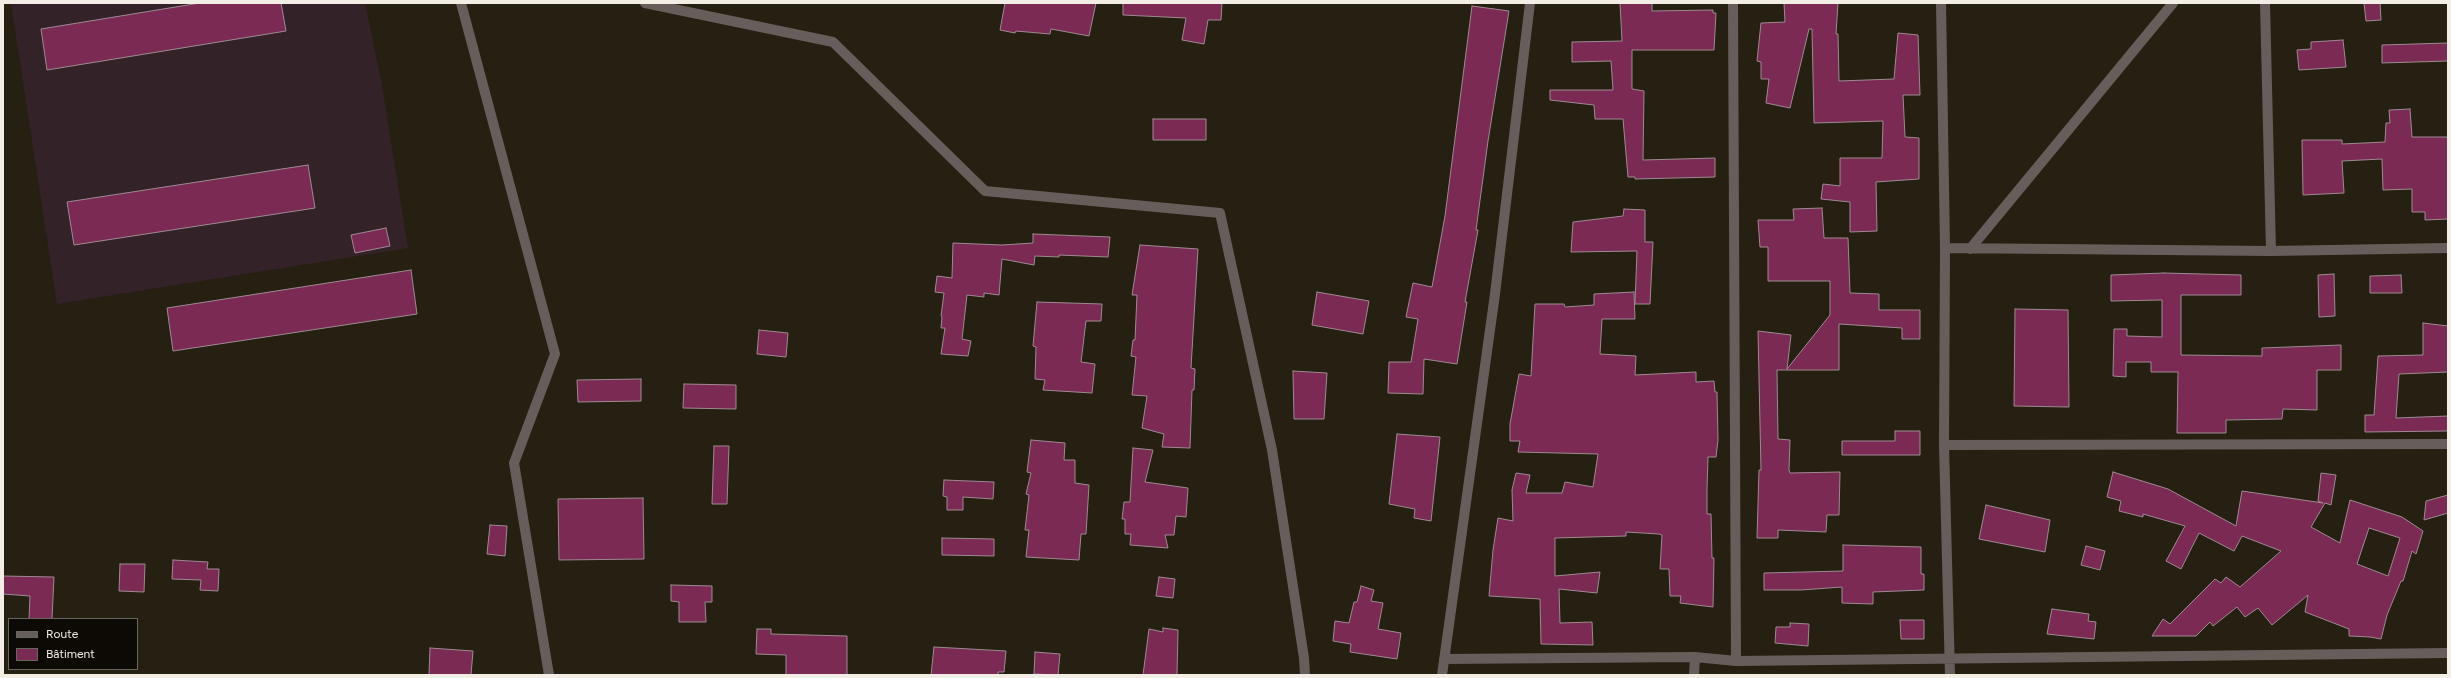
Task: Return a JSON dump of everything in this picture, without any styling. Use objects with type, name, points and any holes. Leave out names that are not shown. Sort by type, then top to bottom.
[{"type":"street","points":[[461,3],[555,354],[514,463],[549,675]]},
{"type":"street","points":[[645,3],[833,42],[985,190],[1220,213],[1272,450],[1304,658],[1305,675]]},
{"type":"street","points":[[1442,675],[1495,294],[1530,3]]},
{"type":"street","points":[[1732,3],[1736,661]]},
{"type":"street","points":[[1941,3],[1945,248],[1944,445],[1950,675]]},
{"type":"street","points":[[1970,249],[2173,3]]},
{"type":"street","points":[[2265,3],[2271,251]]},
{"type":"street","points":[[1945,248],[2271,251],[2448,248]]},
{"type":"street","points":[[1944,445],[2448,444]]},
{"type":"street","points":[[1444,659],[1695,657],[1736,661],[2448,653]]},
{"type":"street","points":[[1694,675],[1695,657]]},
{"type":"shaded area","points":[[11,3],[365,3],[381,80],[408,248],[57,304]]},
{"type":"building","points":[[200,3],[281,3],[286,31],[47,70],[41,29]]},
{"type":"building","points":[[1005,3],[1096,3],[1089,36],[1051,29],[1050,34],[1016,31],[1015,33],[1000,30]]},
{"type":"building","points":[[1123,3],[1222,3],[1221,20],[1208,20],[1204,44],[1182,40],[1186,18],[1123,15]]},
{"type":"building","points":[[1620,3],[1652,3],[1652,11],[1713,10],[1713,13],[1716,13],[1714,50],[1632,50],[1632,89],[1644,91],[1643,160],[1715,158],[1715,177],[1635,179],[1635,177],[1628,177],[1623,119],[1595,119],[1594,105],[1550,100],[1550,90],[1613,90],[1611,61],[1572,62],[1572,42],[1622,41]]},
{"type":"building","points":[[1784,3],[1838,3],[1836,34],[1838,34],[1839,81],[1894,79],[1898,33],[1918,35],[1920,95],[1903,95],[1905,137],[1919,138],[1919,179],[1876,182],[1877,231],[1850,232],[1850,202],[1821,199],[1823,184],[1840,186],[1840,158],[1882,158],[1883,121],[1814,123],[1812,29],[1809,29],[1790,108],[1766,103],[1769,79],[1761,79],[1761,62],[1757,61],[1761,23],[1785,22]]},
{"type":"building","points":[[2364,3],[2380,3],[2381,20],[2366,21]]},
{"type":"building","points":[[1472,6],[1509,11],[1488,141],[1476,230],[1478,230],[1465,302],[1467,302],[1457,364],[1424,359],[1423,394],[1388,393],[1389,362],[1411,362],[1418,319],[1406,317],[1413,283],[1432,287],[1445,216]]},
{"type":"building","points":[[2343,40],[2346,67],[2299,70],[2297,50],[2311,49],[2311,42]]},
{"type":"building","points":[[2448,43],[2448,61],[2382,63],[2382,45]]},
{"type":"building","points":[[2410,109],[2412,137],[2448,137],[2448,219],[2425,220],[2425,212],[2412,212],[2412,189],[2383,190],[2382,159],[2342,161],[2344,193],[2303,195],[2302,140],[2342,140],[2342,144],[2385,142],[2386,123],[2390,123],[2389,110]]},
{"type":"building","points":[[1153,119],[1206,119],[1206,140],[1153,140]]},
{"type":"building","points":[[308,165],[315,208],[74,245],[67,202]]},
{"type":"building","points":[[1822,208],[1824,238],[1848,238],[1850,293],[1879,294],[1879,310],[1920,310],[1920,339],[1902,339],[1902,328],[1839,324],[1839,370],[1777,370],[1778,439],[1790,440],[1790,473],[1840,472],[1839,515],[1827,515],[1826,532],[1778,530],[1778,538],[1757,538],[1759,470],[1761,470],[1758,331],[1791,335],[1787,369],[1830,315],[1830,281],[1768,281],[1768,247],[1760,247],[1758,220],[1794,220],[1793,209]]},
{"type":"building","points":[[1624,209],[1645,210],[1645,242],[1653,242],[1650,304],[1635,304],[1637,251],[1571,252],[1573,222],[1623,216]]},
{"type":"building","points":[[386,228],[390,246],[355,253],[351,235]]},
{"type":"building","points":[[1033,234],[1110,237],[1108,257],[1059,255],[1059,257],[1035,256],[1034,265],[1002,259],[999,295],[984,293],[984,297],[967,295],[962,339],[971,341],[968,356],[941,354],[945,328],[941,328],[944,293],[935,292],[937,276],[952,278],[953,243],[1002,245],[1033,243]]},
{"type":"building","points":[[1140,245],[1198,249],[1191,368],[1195,369],[1194,390],[1192,390],[1190,448],[1162,447],[1164,434],[1142,428],[1147,396],[1132,395],[1136,357],[1131,356],[1133,340],[1135,340],[1137,295],[1132,295]]},
{"type":"building","points":[[411,270],[417,314],[173,351],[167,308]]},
{"type":"building","points":[[2164,273],[2241,275],[2241,295],[2181,295],[2181,355],[2262,356],[2262,348],[2341,345],[2341,370],[2317,370],[2317,410],[2283,409],[2282,419],[2226,420],[2226,433],[2177,433],[2178,372],[2151,372],[2151,362],[2126,362],[2126,377],[2113,376],[2114,329],[2127,329],[2127,336],[2162,337],[2162,300],[2111,301],[2111,275]]},
{"type":"building","points":[[2334,274],[2335,316],[2319,317],[2318,275]]},
{"type":"building","points":[[2401,275],[2402,293],[2370,293],[2370,276]]},
{"type":"building","points":[[1317,292],[1369,301],[1363,334],[1312,325]]},
{"type":"building","points":[[1634,292],[1635,319],[1602,319],[1600,354],[1636,356],[1635,375],[1696,372],[1696,382],[1714,381],[1715,392],[1717,392],[1718,440],[1716,457],[1708,457],[1707,489],[1707,514],[1711,514],[1712,558],[1714,558],[1713,607],[1680,603],[1681,596],[1670,596],[1669,569],[1660,569],[1662,535],[1626,532],[1626,536],[1555,538],[1555,576],[1600,572],[1597,593],[1559,589],[1560,623],[1592,622],[1593,645],[1541,644],[1540,599],[1489,596],[1493,550],[1498,518],[1513,521],[1512,490],[1516,473],[1530,475],[1526,493],[1562,493],[1565,482],[1593,487],[1598,454],[1518,452],[1520,441],[1510,441],[1510,424],[1519,374],[1531,376],[1535,304],[1564,304],[1565,307],[1594,305],[1594,294]]},
{"type":"building","points":[[1037,302],[1102,304],[1101,321],[1086,321],[1081,362],[1095,364],[1092,393],[1043,390],[1045,380],[1035,379],[1036,347],[1033,346]]},
{"type":"building","points":[[2015,309],[2068,310],[2069,407],[2014,406]]},
{"type":"building","points":[[2423,323],[2448,326],[2448,372],[2399,374],[2396,418],[2448,416],[2448,431],[2365,432],[2365,415],[2374,415],[2378,356],[2423,355]]},
{"type":"building","points":[[759,330],[788,333],[786,357],[757,354]]},
{"type":"building","points":[[1293,371],[1327,373],[1324,419],[1294,419]]},
{"type":"building","points":[[641,379],[641,401],[578,402],[577,380]]},
{"type":"building","points":[[684,384],[736,385],[736,409],[683,408]]},
{"type":"building","points":[[1895,431],[1920,431],[1920,455],[1842,455],[1842,441],[1895,441]]},
{"type":"building","points":[[1397,434],[1440,437],[1431,521],[1414,518],[1415,509],[1389,504]]},
{"type":"building","points":[[1031,440],[1065,443],[1064,460],[1075,460],[1075,483],[1089,485],[1086,534],[1081,534],[1079,560],[1026,557],[1029,530],[1025,530],[1029,495],[1026,494],[1031,473],[1027,472]]},
{"type":"building","points":[[714,446],[729,446],[727,504],[712,504]]},
{"type":"building","points":[[1133,448],[1153,450],[1145,482],[1188,488],[1186,517],[1176,516],[1174,535],[1165,535],[1168,548],[1130,545],[1131,534],[1125,534],[1125,519],[1122,519],[1124,502],[1130,502]]},
{"type":"building","points":[[2113,472],[2168,489],[2236,526],[2242,491],[2323,503],[2318,501],[2321,473],[2336,475],[2331,505],[2325,503],[2311,527],[2340,543],[2350,500],[2402,517],[2423,531],[2416,554],[2412,551],[2403,581],[2401,581],[2387,615],[2381,639],[2349,636],[2349,629],[2305,612],[2308,595],[2272,625],[2258,608],[2245,617],[2237,607],[2213,626],[2210,622],[2196,636],[2152,636],[2163,619],[2170,624],[2215,579],[2221,583],[2226,577],[2240,587],[2281,551],[2242,536],[2234,551],[2199,533],[2181,569],[2166,561],[2185,526],[2143,514],[2143,517],[2119,511],[2121,501],[2107,497]],"holes":[[[2369,528],[2400,538],[2388,576],[2357,564]]]},
{"type":"building","points":[[944,480],[994,482],[993,499],[963,497],[963,510],[947,510],[947,497],[943,496]]},
{"type":"building","points":[[2448,495],[2448,513],[2424,520],[2426,501]]},
{"type":"building","points":[[643,498],[644,559],[559,560],[558,499]]},
{"type":"building","points":[[1986,505],[2050,520],[2045,552],[1979,539]]},
{"type":"building","points":[[490,525],[507,526],[505,556],[487,554]]},
{"type":"building","points":[[942,538],[994,539],[994,556],[942,555]]},
{"type":"building","points":[[1843,545],[1921,547],[1921,574],[1924,574],[1924,590],[1873,592],[1873,604],[1842,603],[1842,587],[1801,590],[1764,590],[1764,573],[1843,571]]},
{"type":"building","points":[[2086,546],[2105,551],[2100,570],[2081,565]]},
{"type":"building","points":[[173,560],[208,562],[207,569],[219,569],[218,591],[200,590],[201,580],[172,579]]},
{"type":"building","points":[[120,564],[145,564],[144,592],[119,591]]},
{"type":"building","points":[[3,576],[54,577],[52,618],[29,618],[30,596],[3,594]]},
{"type":"building","points":[[1159,577],[1175,579],[1173,598],[1156,596]]},
{"type":"building","points":[[671,585],[712,586],[712,602],[705,602],[706,622],[679,622],[679,602],[671,601]]},
{"type":"building","points":[[1361,586],[1374,590],[1371,601],[1383,603],[1378,629],[1401,633],[1397,659],[1350,652],[1351,644],[1333,641],[1335,621],[1349,623],[1354,602],[1357,602]]},
{"type":"building","points":[[2052,609],[2089,614],[2088,621],[2096,622],[2094,639],[2047,634]]},
{"type":"building","points":[[1900,620],[1924,620],[1924,639],[1901,639]]},
{"type":"building","points":[[1790,623],[1809,624],[1808,646],[1775,643],[1776,627],[1790,627]]},
{"type":"building","points":[[1163,628],[1178,630],[1177,675],[1143,675],[1149,629],[1163,632]]},
{"type":"building","points":[[757,629],[771,629],[771,634],[847,636],[847,675],[786,675],[786,655],[756,654]]},
{"type":"building","points":[[934,647],[1006,651],[1004,672],[998,672],[998,675],[931,675]]},
{"type":"building","points":[[430,648],[473,651],[471,675],[429,675]]},
{"type":"building","points":[[1035,652],[1060,654],[1058,675],[1034,674]]}]
